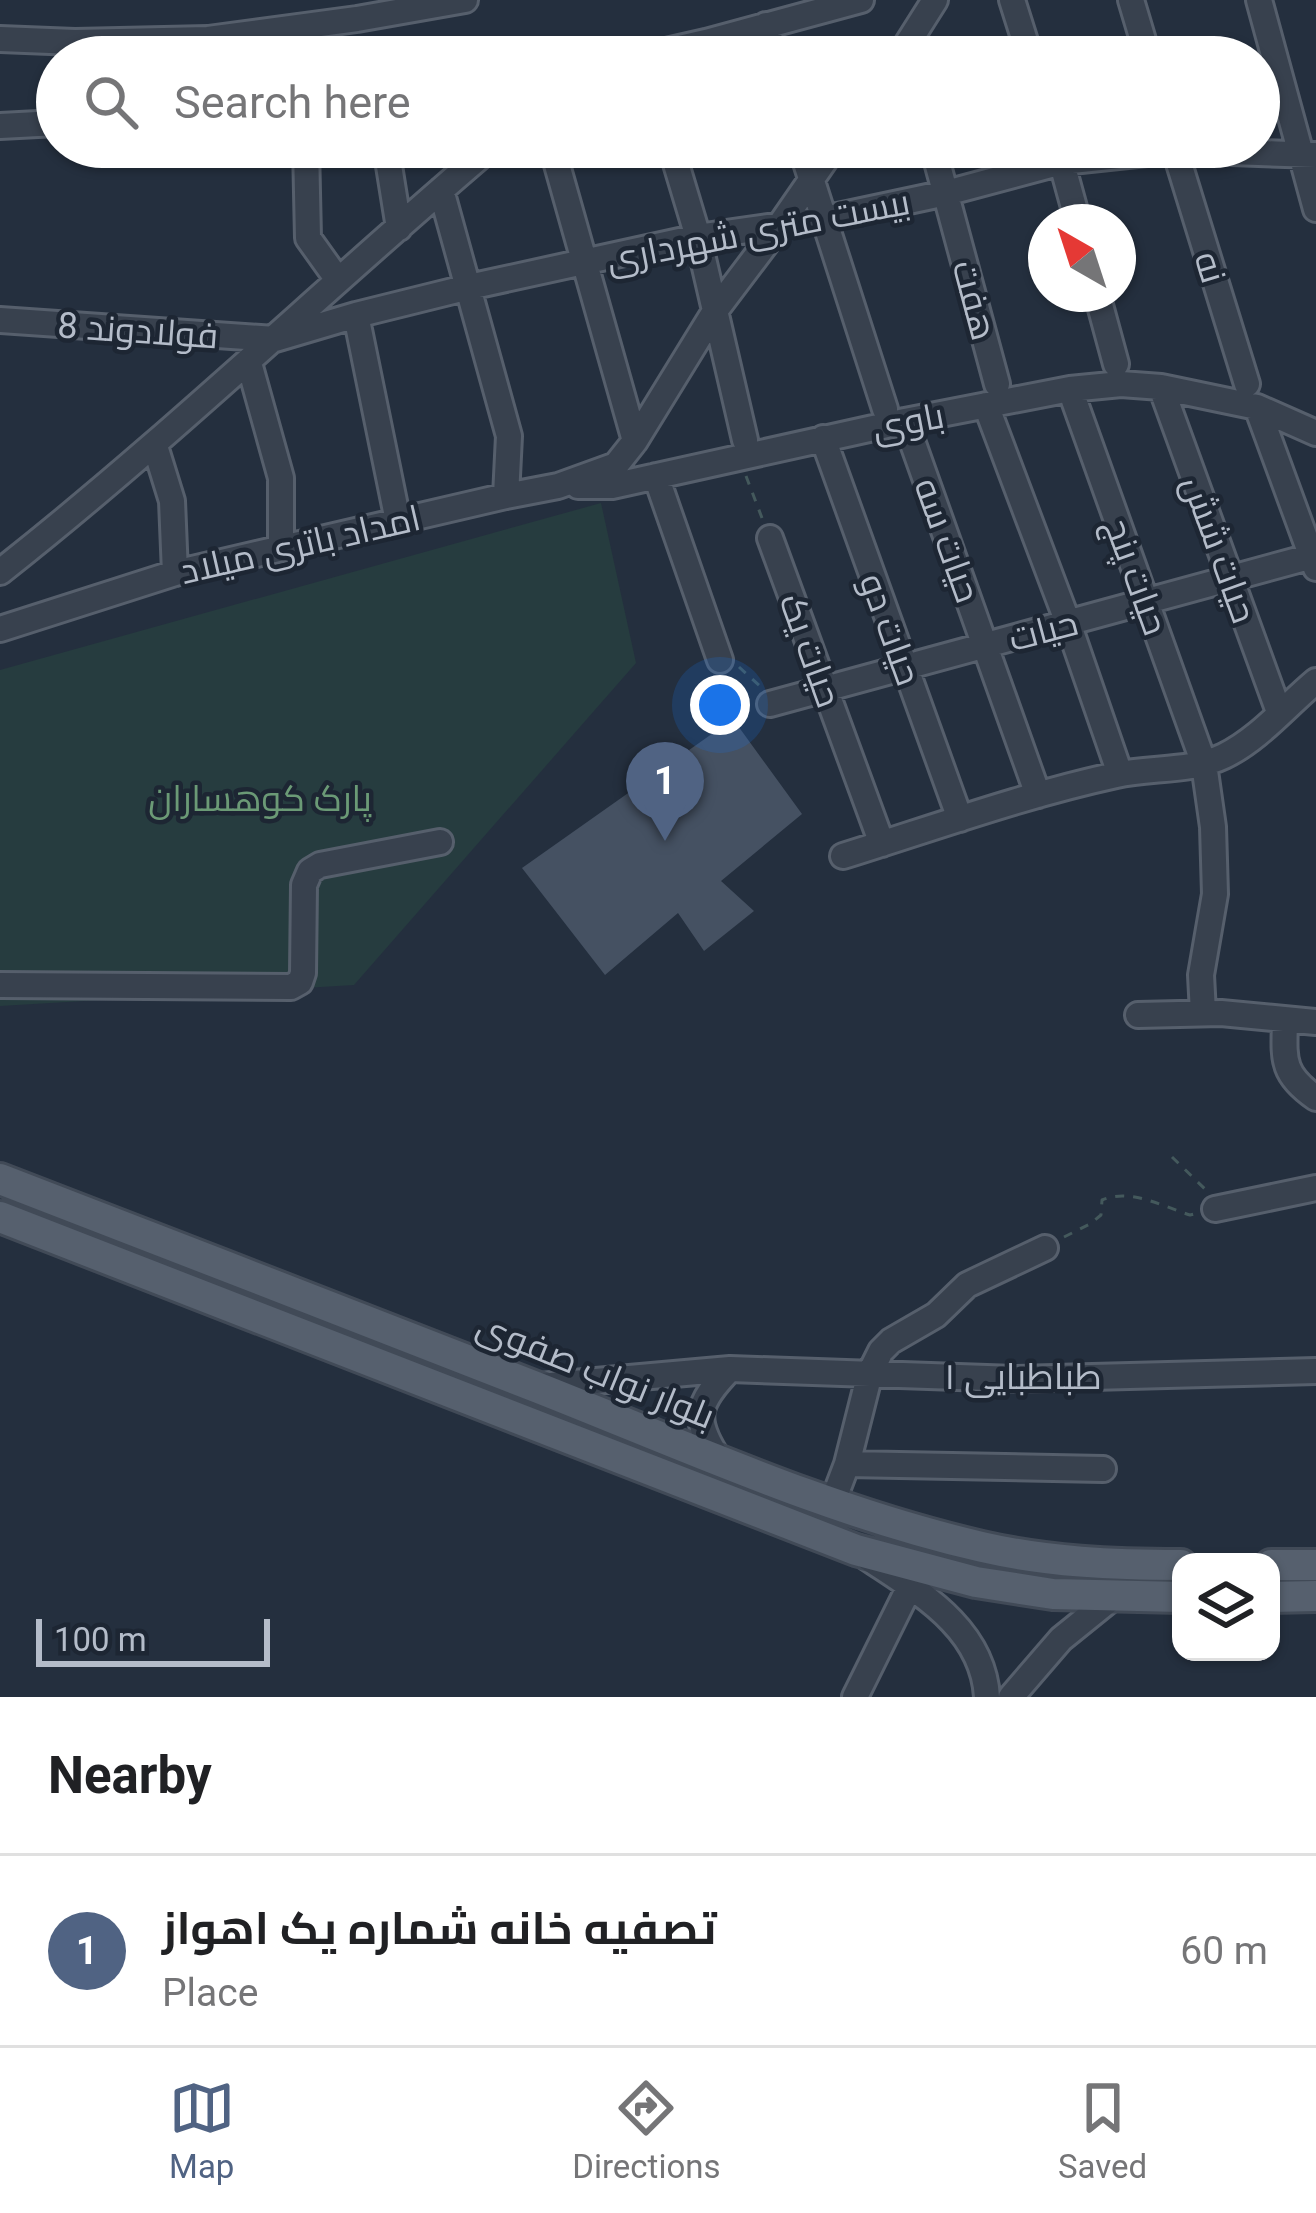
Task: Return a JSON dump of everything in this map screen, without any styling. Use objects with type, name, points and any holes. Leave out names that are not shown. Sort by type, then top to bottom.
[{"type":"main road","name":"بلوار نواب صفوی","points":[[0,1179],[719,1460],[914,1529],[1056,1560],[1172,1565]]},
{"type":"main road","name":"بلوار نواب صفوی","points":[[0,1217],[856,1550],[976,1582],[1053,1594],[1172,1597]]},
{"type":"main road","points":[[1280,1565],[1316,1565]]},
{"type":"main road","points":[[1280,1597],[1316,1597]]},
{"type":"street","points":[[230,36],[465,0]]},
{"type":"street","points":[[723,36],[861,0]]},
{"type":"street","points":[[914,36],[935,0]]},
{"type":"street","points":[[1012,0],[1023,36]]},
{"type":"street","points":[[1131,0],[1142,36]]},
{"type":"street","points":[[1258,0],[1270,36]]},
{"type":"street","points":[[766,25],[769,36]]},
{"type":"street","points":[[0,39],[36,41]]},
{"type":"street","points":[[1280,67],[1309,155],[1316,209]]},
{"type":"street","points":[[0,126],[36,125]]},
{"type":"street","points":[[306,168],[308,238],[338,280]]},
{"type":"street","points":[[389,168],[399,228]]},
{"type":"street","points":[[0,572],[155,446],[467,168]]},
{"type":"street","points":[[558,168],[635,441]]},
{"type":"street","points":[[677,168],[698,237],[742,449]]},
{"type":"street","name":"حیات سه","points":[[808,168],[1038,795]]},
{"type":"street","points":[[558,486],[616,465],[715,311],[819,168]]},
{"type":"street","name":"هفت","points":[[939,168],[992,395],[1120,774]]},
{"type":"street","name":"بیست متری شهرداری","points":[[275,338],[469,287],[698,237],[824,219],[946,193],[1018,168]]},
{"type":"street","points":[[1063,168],[1073,204]]},
{"type":"street","name":"نه","points":[[1181,168],[1252,395],[1315,560]]},
{"type":"street","points":[[441,190],[509,436],[506,496]]},
{"type":"street","points":[[1102,312],[1116,364]]},
{"type":"street","points":[[356,315],[398,521]]},
{"type":"street","name":"فولادوند 8","points":[[0,320],[275,338]]},
{"type":"street","points":[[249,363],[281,478],[281,548]]},
{"type":"street","name":"باوی","points":[[558,486],[612,486],[742,449],[823,438],[895,415],[992,395],[1120,384],[1252,395],[1316,433]]},
{"type":"street","name":"حیات شش","points":[[1161,387],[1279,712]]},
{"type":"street","name":"حیات پنج","points":[[1070,389],[1204,764],[1213,826],[1214,894],[1201,975],[1203,1013]]},
{"type":"street","name":"حیات دو","points":[[823,438],[960,820]]},
{"type":"street","points":[[155,446],[172,501],[176,573]]},
{"type":"street","points":[[656,476],[720,660]]},
{"type":"street","name":"امداد باتری میلاد","points":[[0,629],[176,573],[558,486]]},
{"type":"street","points":[[0,558],[57,527]]},
{"type":"street","name":"حیات یک","points":[[770,538],[882,844]]},
{"type":"street","name":"حیات","points":[[770,704],[1315,560]]},
{"type":"street","name":"امداد باتری میلاد","points":[[0,610],[45,614]]},
{"type":"street","points":[[843,856],[1120,774],[1204,764],[1252,739],[1316,681]]},
{"type":"street","points":[[0,985],[291,987],[303,973],[304,885],[310,871],[320,865],[440,842]]},
{"type":"street","points":[[1138,1015],[1203,1013],[1316,1022]]},
{"type":"street","points":[[1285,1020],[1288,1072],[1316,1098]]},
{"type":"street","points":[[1215,1209],[1316,1188]]},
{"type":"street","points":[[833,1502],[848,1464],[870,1373],[881,1351],[891,1340],[936,1315],[967,1286],[1045,1248]]},
{"type":"street","points":[[719,1460],[700,1423],[702,1403],[730,1370]]},
{"type":"street","name":"طباطبایی ۱","points":[[535,1387],[730,1370],[1015,1379],[1316,1371]]},
{"type":"street","points":[[848,1464],[1103,1469]]},
{"type":"street","points":[[856,1550],[937,1604],[967,1637],[986,1676],[987,1697]]},
{"type":"street","points":[[855,1697],[910,1586]]},
{"type":"street","points":[[1011,1697],[1061,1639],[1113,1597]]},
{"type":"path","points":[[742,449],[770,538]]},
{"type":"path","points":[[720,660],[755,679],[770,704]]},
{"type":"path","points":[[1045,1248],[1090,1224],[1101,1215],[1102,1201],[1112,1196],[1133,1196],[1190,1214],[1215,1209],[1208,1192],[1172,1157]]},
{"type":"green space","name":"پارک کوهساران","points":[[601,503],[636,663],[354,985],[0,1006],[0,670]]},
{"type":"building","points":[[733,719],[802,814],[721,881],[754,911],[704,951],[678,913],[605,975],[522,868]]},
{"type":"place","name":"تصفیه خانه شماره یک اهواز","points":[[665,841]]}]
